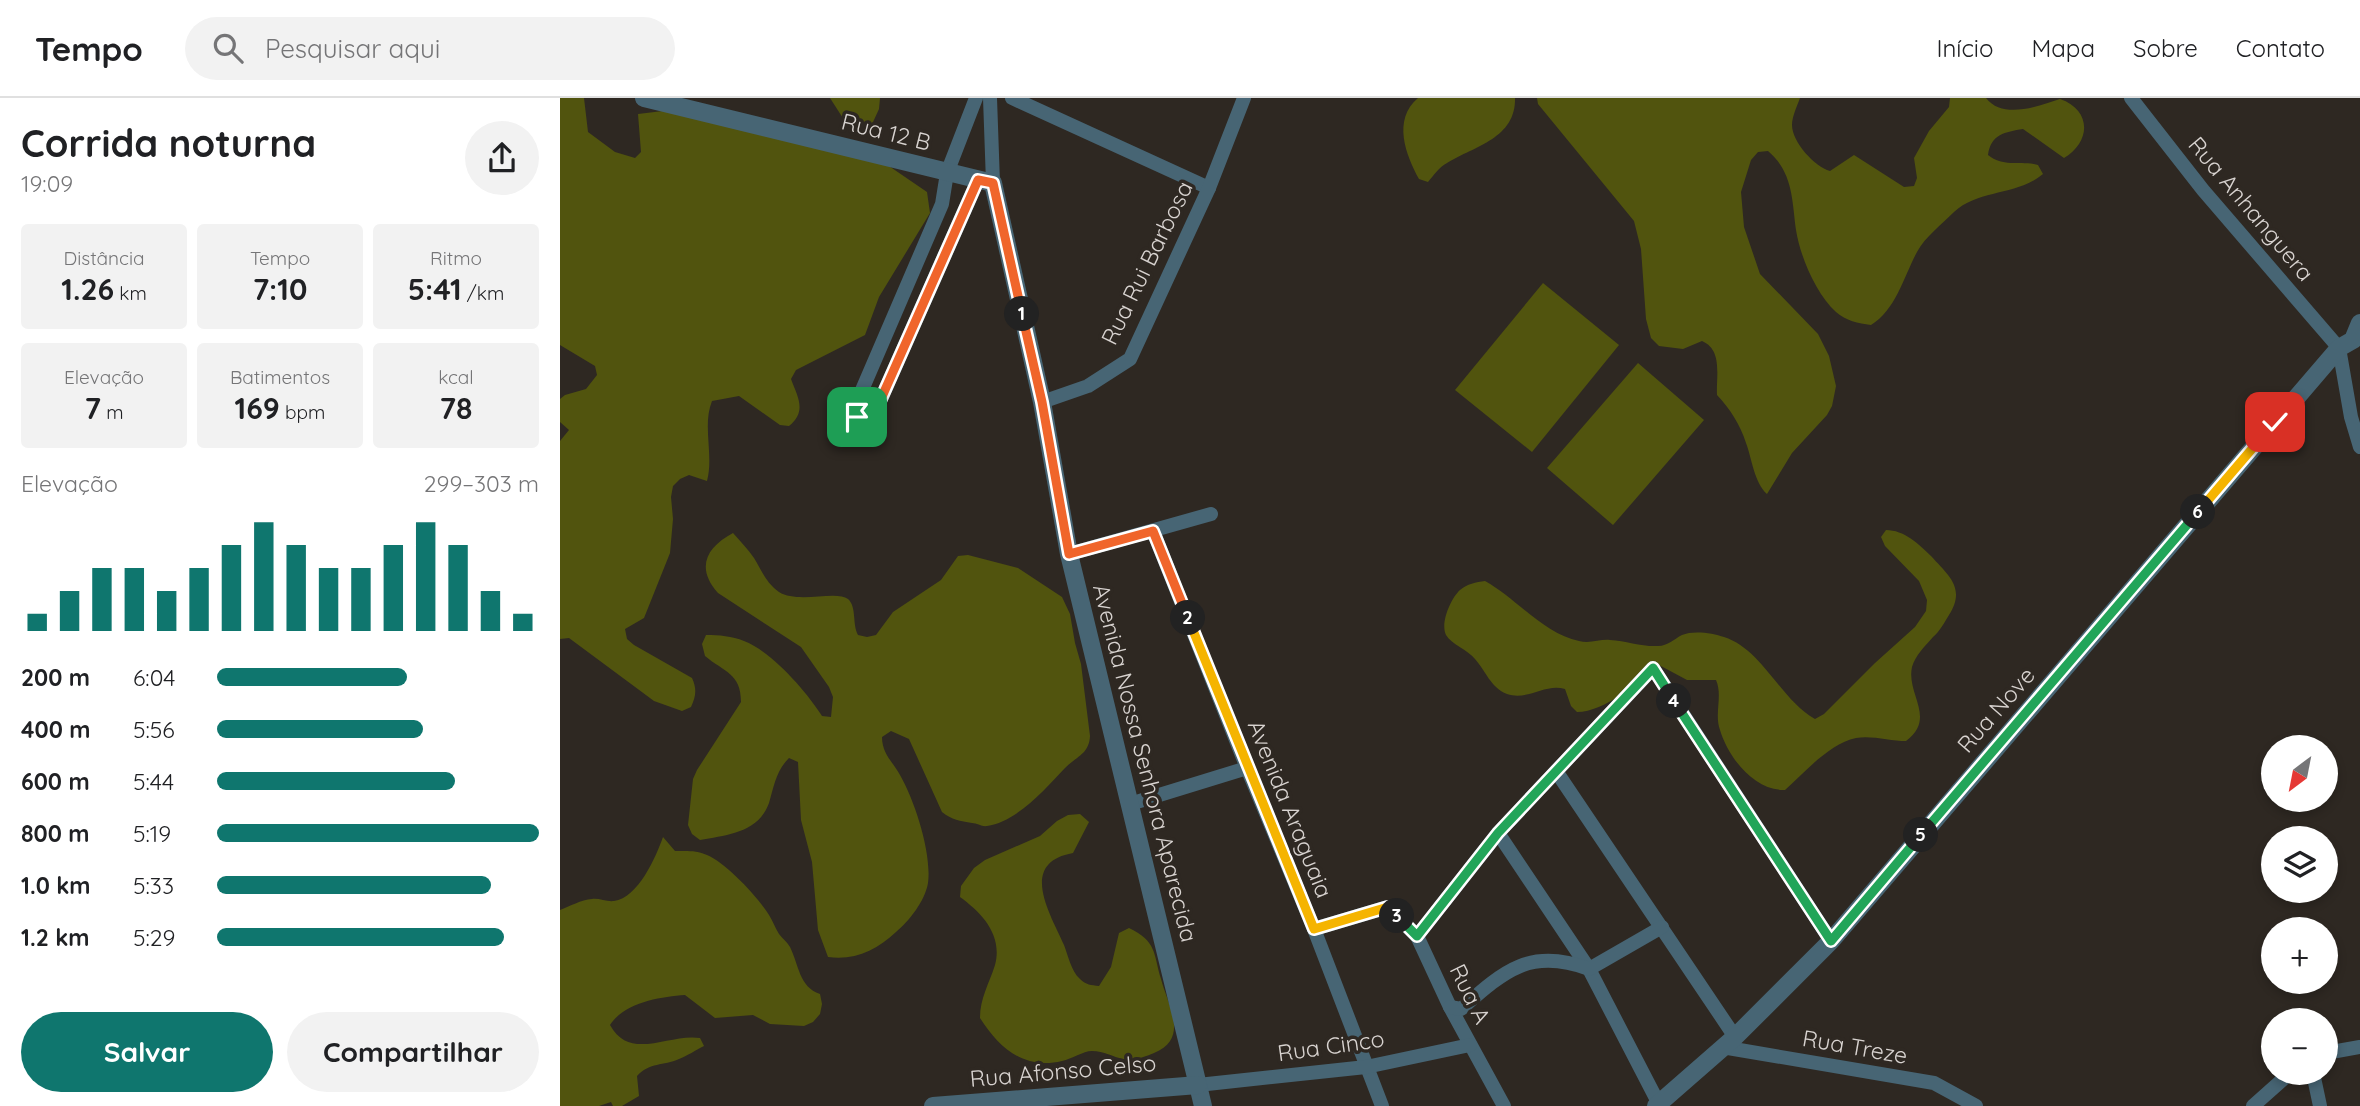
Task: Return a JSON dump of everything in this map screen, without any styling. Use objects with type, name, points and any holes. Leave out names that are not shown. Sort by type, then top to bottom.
[{"type":"street","name":"Rua 12 B","points":[[644,98],[986,182]]},
{"type":"street","points":[[976,98],[947,173],[942,204],[856,404],[857,417],[862,420],[873,417],[986,182],[990,98]]},
{"type":"street","points":[[1012,98],[1209,188]]},
{"type":"street","name":"Rua Rui Barbosa","points":[[1042,402],[1088,386],[1130,359],[1209,188],[1244,98]]},
{"type":"street","name":"Rua Anhanguera","points":[[2131,98],[2203,190],[2353,337]]},
{"type":"street","name":"Avenida Nossa Senhora Aparecida","points":[[986,182],[1042,402],[1069,554],[1203,1106]]},
{"type":"street","points":[[2353,337],[2351,417],[2360,446]]},
{"type":"street","name":"Rua Nove","points":[[1658,1106],[1831,941],[2353,337]]},
{"type":"street","points":[[1069,554],[1210,514]]},
{"type":"street","name":"Avenida Araguaia","points":[[1153,531],[1314,929],[1382,1106]]},
{"type":"street","points":[[1417,936],[1498,833],[1653,668],[1831,941]]},
{"type":"street","points":[[1130,804],[1247,768]]},
{"type":"street","points":[[1556,771],[1662,927],[1728,1042]]},
{"type":"street","points":[[1498,833],[1589,969],[1658,1106]]},
{"type":"street","name":"Rua A","points":[[1314,929],[1388,907],[1417,936],[1450,1007],[1504,1106]]},
{"type":"street","points":[[1589,969],[1662,927]]},
{"type":"street","points":[[1450,1007],[1461,1009],[1497,977],[1533,960],[1572,962],[1589,969]]},
{"type":"street","name":"Rua Treze","points":[[1728,1042],[1934,1083],[1976,1106]]},
{"type":"street","name":"Rua Cinco","points":[[1198,1085],[1366,1067],[1470,1045]]},
{"type":"street","points":[[2338,1051],[2360,1047]]},
{"type":"street","name":"Rua Afonso Celso","points":[[933,1106],[1198,1085]]},
{"type":"street","points":[[2253,1106],[2277,1085]]},
{"type":"street","points":[[2316,1085],[2320,1106]]},
{"type":"shaded area","points":[[560,98],[584,98],[588,132],[615,152],[635,158],[641,152],[638,114],[671,110],[886,164],[927,192],[930,213],[879,297],[865,335],[796,370],[791,379],[799,410],[789,426],[780,425],[739,396],[712,401],[708,420],[707,481],[689,475],[673,486],[670,553],[644,618],[625,629],[627,639],[634,645],[692,678],[694,699],[691,707],[682,711],[654,701],[569,638],[560,639],[560,441],[569,430],[560,422],[560,399],[586,389],[597,375],[595,366],[560,345]]},
{"type":"shaded area","points":[[830,98],[880,98],[879,109],[868,133],[860,136],[848,126]]},
{"type":"shaded area","points":[[1418,98],[1515,98],[1514,112],[1501,132],[1444,165],[1428,182],[1419,179],[1404,138],[1405,117]]},
{"type":"shaded area","points":[[1537,98],[1800,98],[1793,119],[1793,132],[1811,159],[1830,171],[1854,155],[1904,187],[1914,186],[1917,178],[1914,158],[1929,131],[1949,107],[1950,98],[1986,98],[1993,105],[2011,110],[2032,108],[2060,99],[2078,111],[2084,127],[2079,144],[2064,158],[2023,129],[1996,138],[1988,155],[2006,163],[2038,165],[2043,174],[2022,186],[1975,199],[1954,212],[1920,246],[1893,302],[1880,319],[1871,325],[1844,318],[1822,295],[1801,251],[1787,177],[1768,151],[1758,152],[1751,160],[1741,192],[1744,227],[1760,274],[1818,334],[1829,356],[1836,386],[1832,406],[1827,415],[1792,453],[1767,494],[1756,477],[1738,423],[1717,395],[1717,364],[1713,351],[1702,341],[1683,349],[1659,346],[1651,338],[1646,319],[1641,249],[1634,221],[1538,104]]},
{"type":"shaded area","points":[[1543,283],[1619,345],[1532,452],[1455,390]]},
{"type":"shaded area","points":[[1638,363],[1704,420],[1613,525],[1547,468]]},
{"type":"shaded area","points":[[1886,530],[1911,538],[1949,576],[1956,590],[1954,606],[1949,615],[1912,667],[1911,677],[1920,715],[1919,724],[1906,741],[1868,737],[1846,741],[1818,760],[1785,790],[1774,789],[1753,779],[1729,751],[1718,724],[1719,692],[1716,680],[1687,680],[1659,665],[1610,702],[1588,711],[1577,712],[1571,706],[1565,689],[1550,688],[1515,696],[1501,691],[1492,683],[1479,663],[1446,635],[1444,624],[1447,611],[1457,594],[1469,585],[1485,581],[1554,631],[1579,641],[1610,640],[1662,646],[1687,633],[1724,637],[1749,652],[1791,699],[1815,719],[1824,714],[1915,627],[1926,611],[1927,600],[1919,581],[1885,546],[1881,537]]},
{"type":"shaded area","points":[[733,533],[752,555],[767,581],[779,592],[796,597],[835,596],[848,599],[853,606],[858,635],[876,635],[893,612],[941,580],[958,556],[968,555],[1018,568],[1062,597],[1070,614],[1081,664],[1089,742],[1082,754],[1020,811],[998,823],[985,826],[949,817],[942,812],[909,739],[891,731],[882,737],[886,753],[906,786],[917,813],[925,843],[928,883],[920,904],[901,927],[881,944],[856,956],[828,957],[818,930],[812,862],[801,820],[798,762],[789,758],[785,763],[778,773],[764,813],[749,827],[731,834],[700,840],[692,834],[688,825],[693,779],[741,702],[735,679],[705,656],[702,644],[706,635],[735,638],[754,646],[788,673],[822,716],[831,717],[833,697],[829,687],[801,647],[718,593],[711,584],[707,575],[707,558],[716,545]]},
{"type":"shaded area","points":[[1080,814],[1089,822],[1073,853],[1056,859],[1046,867],[1042,878],[1046,904],[1072,967],[1084,982],[1099,986],[1111,967],[1119,933],[1129,928],[1138,933],[1149,943],[1155,955],[1174,1020],[1174,1030],[1165,1047],[1139,1058],[1123,1059],[1092,1051],[1062,1061],[1036,1062],[1024,1059],[1004,1047],[980,1018],[983,997],[995,965],[996,944],[983,918],[960,897],[961,886],[974,868],[985,860],[1040,836],[1068,815]]},
{"type":"shaded area","points":[[663,837],[675,851],[699,852],[715,859],[750,890],[790,947],[804,981],[820,994],[820,1014],[813,1022],[804,1026],[770,1024],[753,1015],[715,1018],[685,995],[644,1002],[625,1011],[610,1025],[618,1036],[639,1044],[700,1038],[704,1046],[679,1059],[652,1066],[642,1072],[637,1076],[639,1096],[622,1106],[613,1106],[611,1102],[599,1106],[560,1106],[560,910],[588,900],[614,901],[631,893],[651,865]]},
{"type":"route","points":[[857,417],[866,421],[873,417],[978,180],[993,183],[1042,402],[1069,554],[1153,531],[1314,929],[1388,907],[1417,936],[1498,833],[1653,668],[1831,941],[2275,422]]}]
